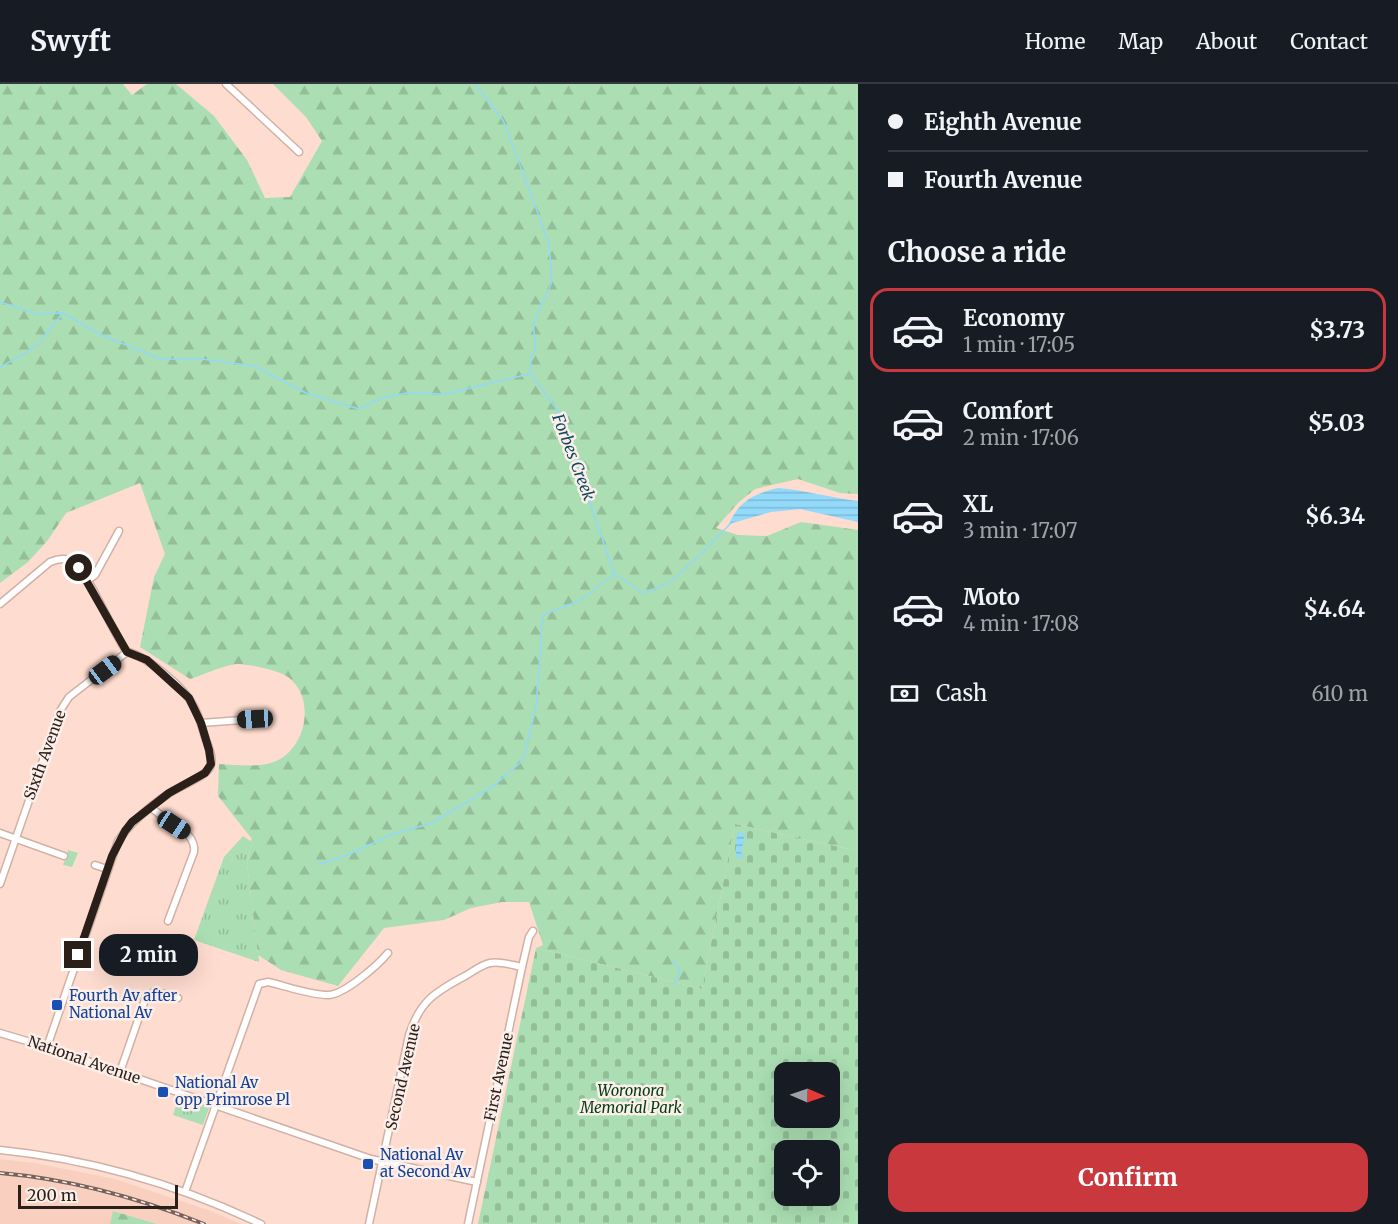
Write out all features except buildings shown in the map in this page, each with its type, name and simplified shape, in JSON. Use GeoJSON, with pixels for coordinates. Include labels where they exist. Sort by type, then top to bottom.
{"type":"FeatureCollection","features":[{"type":"Feature","properties":{"kind":"street"},"geometry":{"type":"LineString","coordinates":[[226,84],[299,152]]}},
{"type":"Feature","properties":{"kind":"street"},"geometry":{"type":"LineString","coordinates":[[88,580],[94,575],[119,531]]}},
{"type":"Feature","properties":{"kind":"street"},"geometry":{"type":"LineString","coordinates":[[0,604],[54,560],[70,560],[88,580],[127,652],[147,660],[192,703],[209,750],[210,767],[205,773],[169,793],[151,807],[125,831],[118,841],[47,1047]]}},
{"type":"Feature","properties":{"kind":"street","name":"Sixth Avenue"},"geometry":{"type":"LineString","coordinates":[[0,884],[64,703],[127,652]]}},
{"type":"Feature","properties":{"kind":"street"},"geometry":{"type":"LineString","coordinates":[[201,723],[255,719]]}},
{"type":"Feature","properties":{"kind":"street"},"geometry":{"type":"LineString","coordinates":[[151,807],[160,816],[189,835],[194,843],[194,852],[168,921]]}},
{"type":"Feature","properties":{"kind":"street"},"geometry":{"type":"LineString","coordinates":[[0,833],[64,856]]}},
{"type":"Feature","properties":{"kind":"street"},"geometry":{"type":"LineString","coordinates":[[96,865],[107,869]]}},
{"type":"Feature","properties":{"kind":"street","name":"First Avenue"},"geometry":{"type":"LineString","coordinates":[[468,1224],[529,934]]}},
{"type":"Feature","properties":{"kind":"street"},"geometry":{"type":"LineString","coordinates":[[185,1191],[259,984],[268,982],[324,995],[337,994],[388,953]]}},
{"type":"Feature","properties":{"kind":"street","name":"Second Avenue"},"geometry":{"type":"LineString","coordinates":[[369,1224],[409,1035],[414,1021],[436,992],[489,963],[522,967]]}},
{"type":"Feature","properties":{"kind":"street"},"geometry":{"type":"LineString","coordinates":[[120,1072],[146,997],[155,991],[178,998]]}},
{"type":"Feature","properties":{"kind":"street","name":"National Avenue"},"geometry":{"type":"LineString","coordinates":[[0,1033],[383,1162],[477,1182]]}},
{"type":"Feature","properties":{"kind":"street"},"geometry":{"type":"LineString","coordinates":[[0,1150],[102,1167],[185,1191],[261,1224]]}},
{"type":"Feature","properties":{"kind":"shaded area"},"geometry":{"type":"Polygon","coordinates":[[[0,1159],[35,1163],[115,1179],[208,1210],[241,1224],[157,1224],[114,1211],[110,1224],[0,1224],[0,1159]]]}},
{"type":"Feature","properties":{"kind":"green space"},"geometry":{"type":"Polygon","coordinates":[[[0,84],[123,84],[132,95],[147,84],[176,84],[214,116],[247,160],[265,198],[290,197],[322,141],[306,117],[273,84],[858,84],[858,494],[840,493],[798,479],[755,489],[738,503],[716,528],[738,535],[767,536],[801,522],[858,530],[858,851],[735,824],[702,989],[536,948],[543,945],[529,902],[502,902],[471,908],[444,920],[384,928],[338,986],[281,970],[258,955],[247,864],[252,839],[218,796],[219,764],[251,766],[267,764],[282,758],[291,750],[298,741],[304,718],[302,695],[296,685],[288,677],[278,672],[239,664],[190,679],[140,647],[154,577],[165,554],[140,483],[66,513],[48,540],[28,562],[0,583],[0,84]]]}},
{"type":"Feature","properties":{"kind":"green space","name":"Woronora Memorial Park"},"geometry":{"type":"Polygon","coordinates":[[[735,824],[858,851],[858,1224],[478,1224],[536,948],[702,989],[735,824]]]}},
{"type":"Feature","properties":{"kind":"green space"},"geometry":{"type":"Polygon","coordinates":[[[243,836],[250,841],[252,839],[247,864],[259,962],[194,940],[224,857],[243,836]]]}},
{"type":"Feature","properties":{"kind":"green space"},"geometry":{"type":"Polygon","coordinates":[[[68,850],[78,853],[72,867],[63,865],[68,850]]]}},
{"type":"Feature","properties":{"kind":"green space"},"geometry":{"type":"Polygon","coordinates":[[[179,1097],[209,1108],[203,1125],[173,1115],[179,1097]]]}},
{"type":"Feature","properties":{"kind":"green space"},"geometry":{"type":"Polygon","coordinates":[[[113,1211],[157,1224],[110,1224],[113,1211]]]}},
{"type":"Feature","properties":{"kind":"water"},"geometry":{"type":"Polygon","coordinates":[[[778,488],[858,501],[858,522],[800,509],[771,512],[729,524],[733,516],[748,500],[778,488]]]}},
{"type":"Feature","properties":{"kind":"water"},"geometry":{"type":"Polygon","coordinates":[[[738,832],[745,834],[741,853],[743,858],[736,857],[738,832]]]}},
{"type":"Feature","properties":{"kind":"waterway","name":"Forbes Creek"},"geometry":{"type":"LineString","coordinates":[[475,84],[503,120],[549,243],[552,282],[533,324],[536,347],[531,358],[530,373],[558,411],[572,443],[614,573],[643,593],[669,583],[731,523]]}},
{"type":"Feature","properties":{"kind":"waterway"},"geometry":{"type":"LineString","coordinates":[[0,302],[38,314],[63,313],[101,335],[161,359],[202,359],[254,366],[306,393],[359,409],[382,398],[407,393],[445,394],[529,374]]}},
{"type":"Feature","properties":{"kind":"waterway"},"geometry":{"type":"LineString","coordinates":[[0,367],[38,344],[62,314]]}},
{"type":"Feature","properties":{"kind":"waterway"},"geometry":{"type":"LineString","coordinates":[[318,864],[343,857],[393,834],[432,823],[495,785],[523,760],[536,707],[543,615],[581,600],[614,574]]}},
{"type":"Feature","properties":{"kind":"waterway"},"geometry":{"type":"LineString","coordinates":[[673,961],[680,971],[674,985]]}},
{"type":"Feature","properties":{"kind":"railway"},"geometry":{"type":"LineString","coordinates":[[0,1173],[52,1180],[104,1191],[204,1224]]}},
{"type":"Feature","properties":{"kind":"place","name":"Fourth Av after National Av"},"geometry":{"type":"Point","coordinates":[57,1005]}},
{"type":"Feature","properties":{"kind":"place","name":"National Av opp Primrose Pl"},"geometry":{"type":"Point","coordinates":[163,1092]}},
{"type":"Feature","properties":{"kind":"place","name":"National Av at Second Av"},"geometry":{"type":"Point","coordinates":[368,1164]}},
{"type":"Feature","properties":{"kind":"route"},"geometry":{"type":"LineString","coordinates":[[78,955],[118,841],[132,822],[169,793],[209,770],[211,760],[201,723],[192,703],[153,665],[142,657],[127,652],[88,580],[79,568]]}}]}
